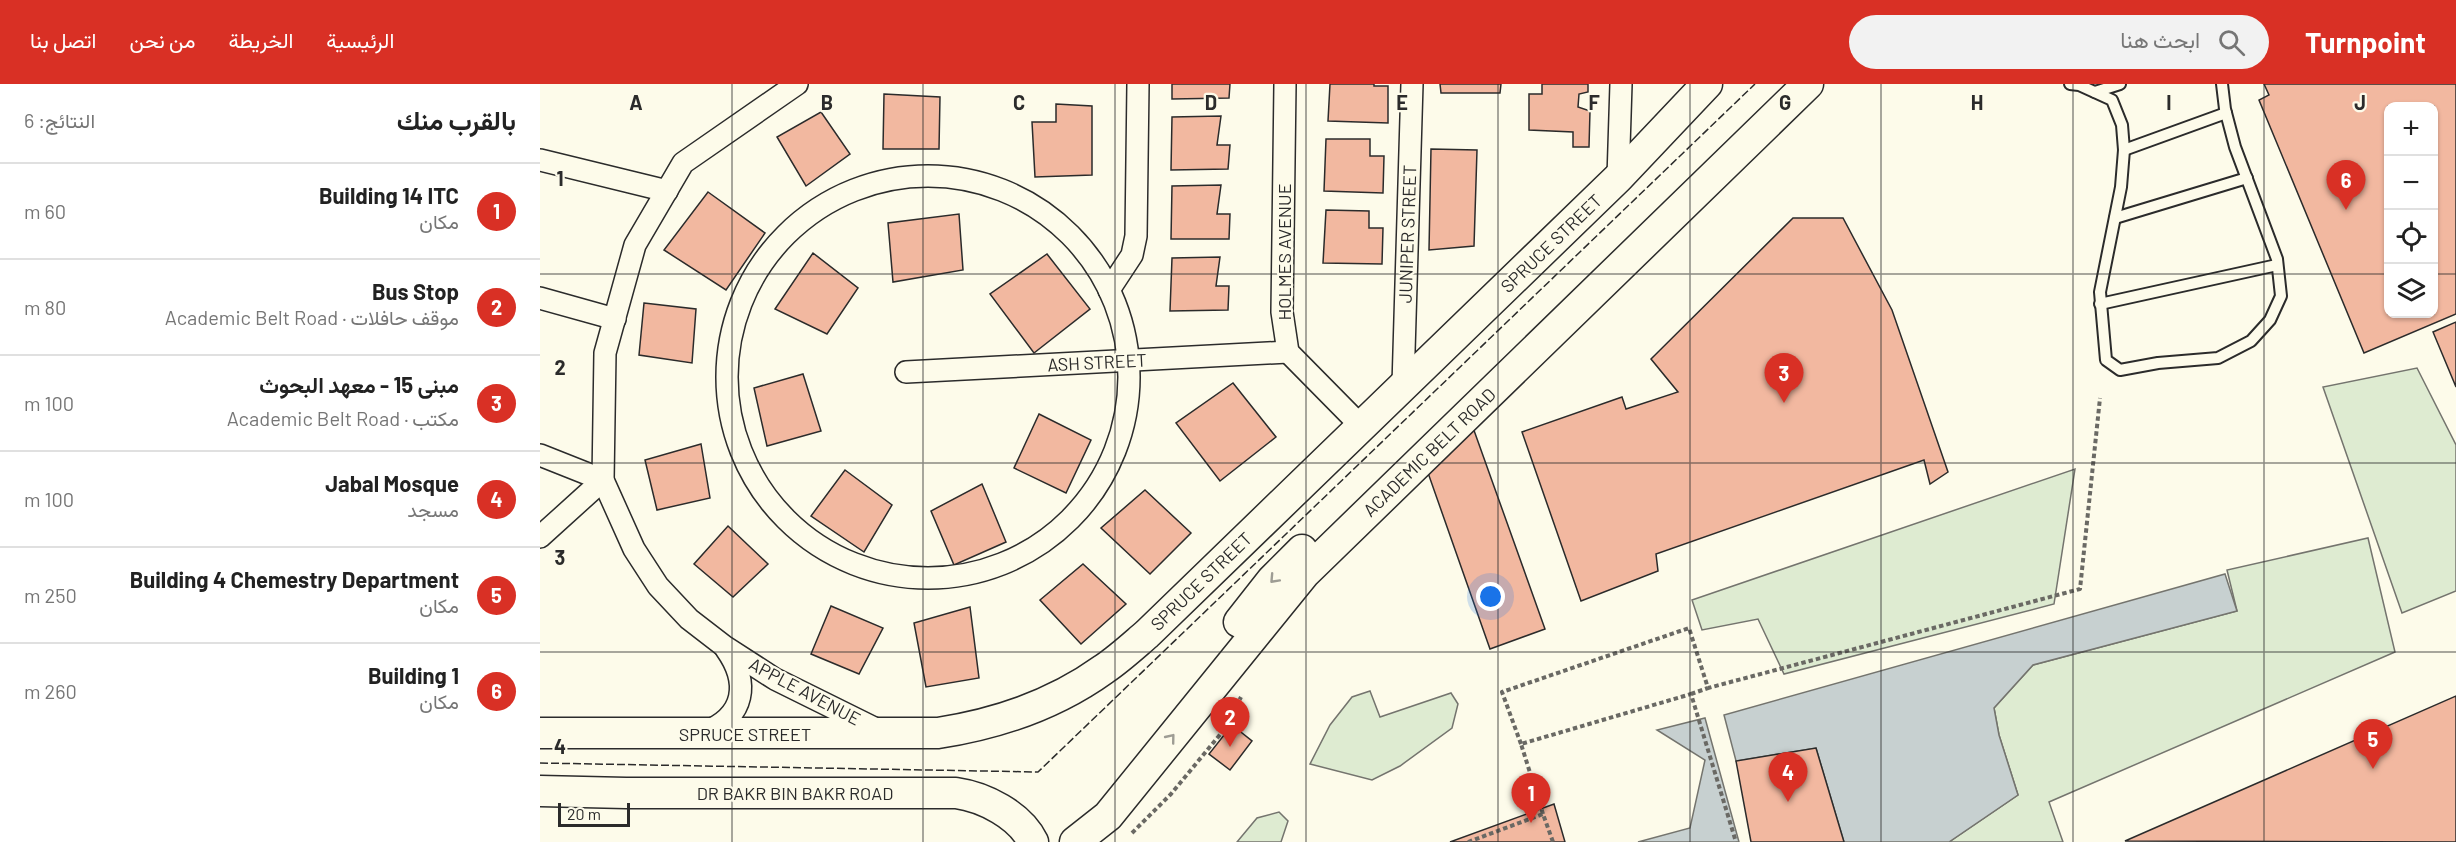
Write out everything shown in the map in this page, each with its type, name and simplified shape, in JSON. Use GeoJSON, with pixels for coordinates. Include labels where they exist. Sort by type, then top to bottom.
{"type":"FeatureCollection","features":[{"type":"Feature","properties":{"kind":"street"},"geometry":{"type":"LineString","coordinates":[[1109,290],[1132,255],[1136,236],[1138,84]]}},
{"type":"Feature","properties":{"kind":"street","name":"HOLMES AVENUE"},"geometry":{"type":"LineString","coordinates":[[1285,84],[1282,312],[1288,352]]}},
{"type":"Feature","properties":{"kind":"street","name":"JUNIPER STREET"},"geometry":{"type":"LineString","coordinates":[[1403,385],[1412,84]]}},
{"type":"Feature","properties":{"kind":"street"},"geometry":{"type":"LineString","coordinates":[[1618,178],[1621,84]]}},
{"type":"Feature","properties":{"kind":"street","name":"SPRUCE STREET"},"geometry":{"type":"LineString","coordinates":[[540,733],[887,735],[947,732],[976,727],[1020,714],[1060,696],[1104,670],[1147,634],[1618,178],[1707,84]]}},
{"type":"Feature","properties":{"kind":"street","name":"ACADEMIC BELT ROAD"},"geometry":{"type":"LineString","coordinates":[[1050,842],[1084,816],[1272,580],[1782,84]]}},
{"type":"Feature","properties":{"kind":"street","name":"ACADEMIC BELT ROAD"},"geometry":{"type":"LineString","coordinates":[[1075,842],[1108,816],[1304,574],[1808,84]]}},
{"type":"Feature","properties":{"kind":"street","name":"APPLE AVENUE"},"geometry":{"type":"LineString","coordinates":[[783,86],[683,163],[635,245],[605,353],[603,480],[634,549],[658,586],[689,619],[724,646],[775,679],[887,735]]}},
{"type":"Feature","properties":{"kind":"street"},"geometry":{"type":"LineString","coordinates":[[540,160],[666,190]]}},
{"type":"Feature","properties":{"kind":"street"},"geometry":{"type":"LineString","coordinates":[[915,175],[974,180],[1008,193],[1030,202],[1076,240],[1109,290],[1122,324],[1129,360],[1125,420],[1104,476],[1068,523],[1019,558],[963,577],[903,579],[846,563],[795,531],[757,485],[733,431],[726,371],[736,313],[763,259],[805,216],[857,187],[915,175]]}},
{"type":"Feature","properties":{"kind":"street"},"geometry":{"type":"LineString","coordinates":[[540,298],[615,319]]}},
{"type":"Feature","properties":{"kind":"street"},"geometry":{"type":"LineString","coordinates":[[1288,352],[1361,426]]}},
{"type":"Feature","properties":{"kind":"street","name":"ASH STREET"},"geometry":{"type":"LineString","coordinates":[[906,372],[1288,352]]}},
{"type":"Feature","properties":{"kind":"street"},"geometry":{"type":"LineString","coordinates":[[540,455],[603,480],[540,537]]}},
{"type":"Feature","properties":{"kind":"street","name":"APPLE AVENUE"},"geometry":{"type":"LineString","coordinates":[[702,734],[722,726],[733,715],[738,701],[741,685],[739,674],[734,660],[724,646]]}},
{"type":"Feature","properties":{"kind":"street","name":"DR BAKR BIN BAKR ROAD"},"geometry":{"type":"LineString","coordinates":[[540,791],[956,793],[972,795],[1003,810],[1029,835],[1033,842]]}},
{"type":"Feature","properties":{"kind":"lane"},"geometry":{"type":"LineString","coordinates":[[2070,84],[2112,100],[2122,125],[2124,150],[2121,187],[2100,292],[2106,360],[2120,370],[2158,363],[2218,358],[2251,341],[2270,320],[2281,296],[2277,265],[2235,147],[2226,113],[2222,84]]}},
{"type":"Feature","properties":{"kind":"lane"},"geometry":{"type":"LineString","coordinates":[[2095,93],[2120,84]]}},
{"type":"Feature","properties":{"kind":"lane"},"geometry":{"type":"LineString","coordinates":[[2124,150],[2226,113]]}},
{"type":"Feature","properties":{"kind":"lane"},"geometry":{"type":"LineString","coordinates":[[2115,218],[2247,178]]}},
{"type":"Feature","properties":{"kind":"lane"},"geometry":{"type":"LineString","coordinates":[[2100,304],[2277,265]]}},
{"type":"Feature","properties":{"kind":"path"},"geometry":{"type":"LineString","coordinates":[[1521,744],[1692,694],[1708,687],[2080,589],[2100,398]]}},
{"type":"Feature","properties":{"kind":"path"},"geometry":{"type":"LineString","coordinates":[[1553,842],[1502,692],[1689,628],[1708,687]]}},
{"type":"Feature","properties":{"kind":"path"},"geometry":{"type":"LineString","coordinates":[[1692,694],[1736,842]]}},
{"type":"Feature","properties":{"kind":"path"},"geometry":{"type":"LineString","coordinates":[[1468,842],[1543,814]]}},
{"type":"Feature","properties":{"kind":"green space"},"geometry":{"type":"Polygon","coordinates":[[[2417,368],[2456,445],[2456,591],[2402,613],[2323,387],[2417,368]]]}},
{"type":"Feature","properties":{"kind":"green space"},"geometry":{"type":"Polygon","coordinates":[[[2075,469],[2054,604],[1784,674],[1758,619],[1702,630],[1692,600],[2075,469]]]}},
{"type":"Feature","properties":{"kind":"green space"},"geometry":{"type":"Polygon","coordinates":[[[2368,538],[2395,652],[2049,802],[2063,842],[1949,842],[2018,795],[1999,735],[1994,708],[2033,665],[2237,611],[2227,570],[2368,538]]]}},
{"type":"Feature","properties":{"kind":"green space"},"geometry":{"type":"Polygon","coordinates":[[[1370,691],[1380,717],[1451,693],[1458,704],[1452,728],[1400,766],[1372,780],[1310,764],[1330,725],[1352,697],[1370,691]]]}},
{"type":"Feature","properties":{"kind":"green space"},"geometry":{"type":"Polygon","coordinates":[[[1279,812],[1288,821],[1281,842],[1237,842],[1257,818],[1279,812]]]}},
{"type":"Feature","properties":{"kind":"shaded area"},"geometry":{"type":"Polygon","coordinates":[[[2225,574],[2237,611],[2033,665],[1994,708],[1999,735],[2018,795],[1949,842],[1844,842],[1816,748],[1736,761],[1724,715],[2225,574]]]}},
{"type":"Feature","properties":{"kind":"shaded area"},"geometry":{"type":"Polygon","coordinates":[[[1705,718],[1739,842],[1638,842],[1690,828],[1705,760],[1657,730],[1705,718]]]}},
{"type":"Feature","properties":{"kind":"building"},"geometry":{"type":"Polygon","coordinates":[[[1172,84],[1230,84],[1229,98],[1172,99],[1172,84]]]}},
{"type":"Feature","properties":{"kind":"building"},"geometry":{"type":"Polygon","coordinates":[[[1330,84],[1388,86],[1388,123],[1328,121],[1330,84]]]}},
{"type":"Feature","properties":{"kind":"building"},"geometry":{"type":"Polygon","coordinates":[[[1440,84],[1501,84],[1500,93],[1441,93],[1440,84]]]}},
{"type":"Feature","properties":{"kind":"building"},"geometry":{"type":"Polygon","coordinates":[[[1542,84],[1588,84],[1588,92],[1579,94],[1578,107],[1590,111],[1589,147],[1573,147],[1573,132],[1529,130],[1529,94],[1542,94],[1542,84]]]}},
{"type":"Feature","properties":{"kind":"building"},"geometry":{"type":"Polygon","coordinates":[[[2264,84],[2456,84],[2456,314],[2364,353],[2259,100],[2269,95],[2264,84]]]}},
{"type":"Feature","properties":{"kind":"building"},"geometry":{"type":"Polygon","coordinates":[[[884,94],[940,97],[939,149],[883,149],[884,94]]]}},
{"type":"Feature","properties":{"kind":"building"},"geometry":{"type":"Polygon","coordinates":[[[1056,104],[1092,106],[1092,175],[1035,177],[1032,122],[1056,122],[1056,104]]]}},
{"type":"Feature","properties":{"kind":"building"},"geometry":{"type":"Polygon","coordinates":[[[821,112],[850,154],[806,186],[777,137],[821,112]]]}},
{"type":"Feature","properties":{"kind":"building"},"geometry":{"type":"Polygon","coordinates":[[[1221,116],[1217,145],[1230,145],[1228,169],[1171,170],[1172,117],[1221,116]]]}},
{"type":"Feature","properties":{"kind":"building"},"geometry":{"type":"Polygon","coordinates":[[[1326,139],[1370,139],[1370,156],[1384,156],[1383,193],[1324,191],[1326,139]]]}},
{"type":"Feature","properties":{"kind":"building"},"geometry":{"type":"Polygon","coordinates":[[[1431,149],[1477,150],[1474,246],[1429,250],[1431,149]]]}},
{"type":"Feature","properties":{"kind":"building"},"geometry":{"type":"Polygon","coordinates":[[[1221,185],[1217,214],[1230,214],[1229,239],[1171,239],[1172,186],[1221,185]]]}},
{"type":"Feature","properties":{"kind":"building"},"geometry":{"type":"Polygon","coordinates":[[[708,192],[765,233],[726,290],[664,250],[708,192]]]}},
{"type":"Feature","properties":{"kind":"building"},"geometry":{"type":"Polygon","coordinates":[[[1326,210],[1369,211],[1369,228],[1383,228],[1382,264],[1323,263],[1326,210]]]}},
{"type":"Feature","properties":{"kind":"building"},"geometry":{"type":"Polygon","coordinates":[[[959,214],[963,270],[893,282],[888,223],[959,214]]]}},
{"type":"Feature","properties":{"kind":"building"},"geometry":{"type":"Polygon","coordinates":[[[1793,218],[1843,218],[1892,310],[1948,472],[1930,484],[1924,460],[1656,554],[1658,571],[1581,601],[1522,432],[1622,397],[1626,409],[1678,392],[1651,359],[1793,218]]]}},
{"type":"Feature","properties":{"kind":"building"},"geometry":{"type":"Polygon","coordinates":[[[813,253],[858,288],[827,334],[775,309],[813,253]]]}},
{"type":"Feature","properties":{"kind":"building"},"geometry":{"type":"Polygon","coordinates":[[[1047,254],[1090,309],[1034,353],[990,294],[1047,254]]]}},
{"type":"Feature","properties":{"kind":"building"},"geometry":{"type":"Polygon","coordinates":[[[1220,257],[1216,286],[1229,286],[1228,310],[1170,311],[1172,258],[1220,257]]]}},
{"type":"Feature","properties":{"kind":"building"},"geometry":{"type":"Polygon","coordinates":[[[644,303],[696,309],[692,363],[639,355],[644,303]]]}},
{"type":"Feature","properties":{"kind":"building"},"geometry":{"type":"Polygon","coordinates":[[[2456,322],[2456,387],[2433,332],[2456,322]]]}},
{"type":"Feature","properties":{"kind":"building"},"geometry":{"type":"Polygon","coordinates":[[[803,374],[821,431],[767,446],[754,388],[803,374]]]}},
{"type":"Feature","properties":{"kind":"building"},"geometry":{"type":"Polygon","coordinates":[[[1233,383],[1276,437],[1220,481],[1176,423],[1233,383]]]}},
{"type":"Feature","properties":{"kind":"building"},"geometry":{"type":"Polygon","coordinates":[[[1039,414],[1091,440],[1066,493],[1014,468],[1039,414]]]}},
{"type":"Feature","properties":{"kind":"building"},"geometry":{"type":"Polygon","coordinates":[[[1471,422],[1545,629],[1490,649],[1427,470],[1471,422]]]}},
{"type":"Feature","properties":{"kind":"building"},"geometry":{"type":"Polygon","coordinates":[[[701,444],[710,498],[657,510],[645,460],[701,444]]]}},
{"type":"Feature","properties":{"kind":"building"},"geometry":{"type":"Polygon","coordinates":[[[845,470],[892,505],[864,552],[811,516],[845,470]]]}},
{"type":"Feature","properties":{"kind":"building"},"geometry":{"type":"Polygon","coordinates":[[[982,484],[1006,542],[954,565],[931,511],[982,484]]]}},
{"type":"Feature","properties":{"kind":"building"},"geometry":{"type":"Polygon","coordinates":[[[1145,490],[1191,533],[1150,574],[1101,528],[1145,490]]]}},
{"type":"Feature","properties":{"kind":"building"},"geometry":{"type":"Polygon","coordinates":[[[728,526],[768,564],[733,597],[694,564],[728,526]]]}},
{"type":"Feature","properties":{"kind":"building"},"geometry":{"type":"Polygon","coordinates":[[[1083,564],[1126,604],[1081,644],[1040,600],[1083,564]]]}},
{"type":"Feature","properties":{"kind":"building"},"geometry":{"type":"Polygon","coordinates":[[[831,606],[883,628],[859,674],[811,654],[831,606]]]}},
{"type":"Feature","properties":{"kind":"building"},"geometry":{"type":"Polygon","coordinates":[[[970,607],[979,678],[926,687],[914,623],[970,607]]]}},
{"type":"Feature","properties":{"kind":"building"},"geometry":{"type":"Polygon","coordinates":[[[2456,696],[2456,842],[2125,841],[2456,696]]]}},
{"type":"Feature","properties":{"kind":"building"},"geometry":{"type":"Polygon","coordinates":[[[1232,725],[1252,741],[1230,770],[1209,754],[1232,725]]]}},
{"type":"Feature","properties":{"kind":"building"},"geometry":{"type":"Polygon","coordinates":[[[1816,748],[1844,842],[1751,842],[1736,761],[1816,748]]]}},
{"type":"Feature","properties":{"kind":"building"},"geometry":{"type":"Polygon","coordinates":[[[1554,804],[1565,842],[1450,842],[1554,804]]]}},
{"type":"Feature","properties":{"kind":"fence"},"geometry":{"type":"LineString","coordinates":[[540,763],[1038,772],[1755,84]]}},
{"type":"Feature","properties":{"kind":"place","name":"Building 1"},"geometry":{"type":"Point","coordinates":[2346,210]}},
{"type":"Feature","properties":{"kind":"place","name":"مبنى 15 - معهد البحوث"},"geometry":{"type":"Point","coordinates":[1784,403]}},
{"type":"Feature","properties":{"kind":"place","name":"Bus Stop"},"geometry":{"type":"Point","coordinates":[1230,747]}},
{"type":"Feature","properties":{"kind":"place","name":"Building 4 Chemestry Department"},"geometry":{"type":"Point","coordinates":[2373,769]}},
{"type":"Feature","properties":{"kind":"place","name":"Jabal Mosque"},"geometry":{"type":"Point","coordinates":[1788,802]}},
{"type":"Feature","properties":{"kind":"place","name":"Building 14 ITC"},"geometry":{"type":"Point","coordinates":[1531,823]}}]}
